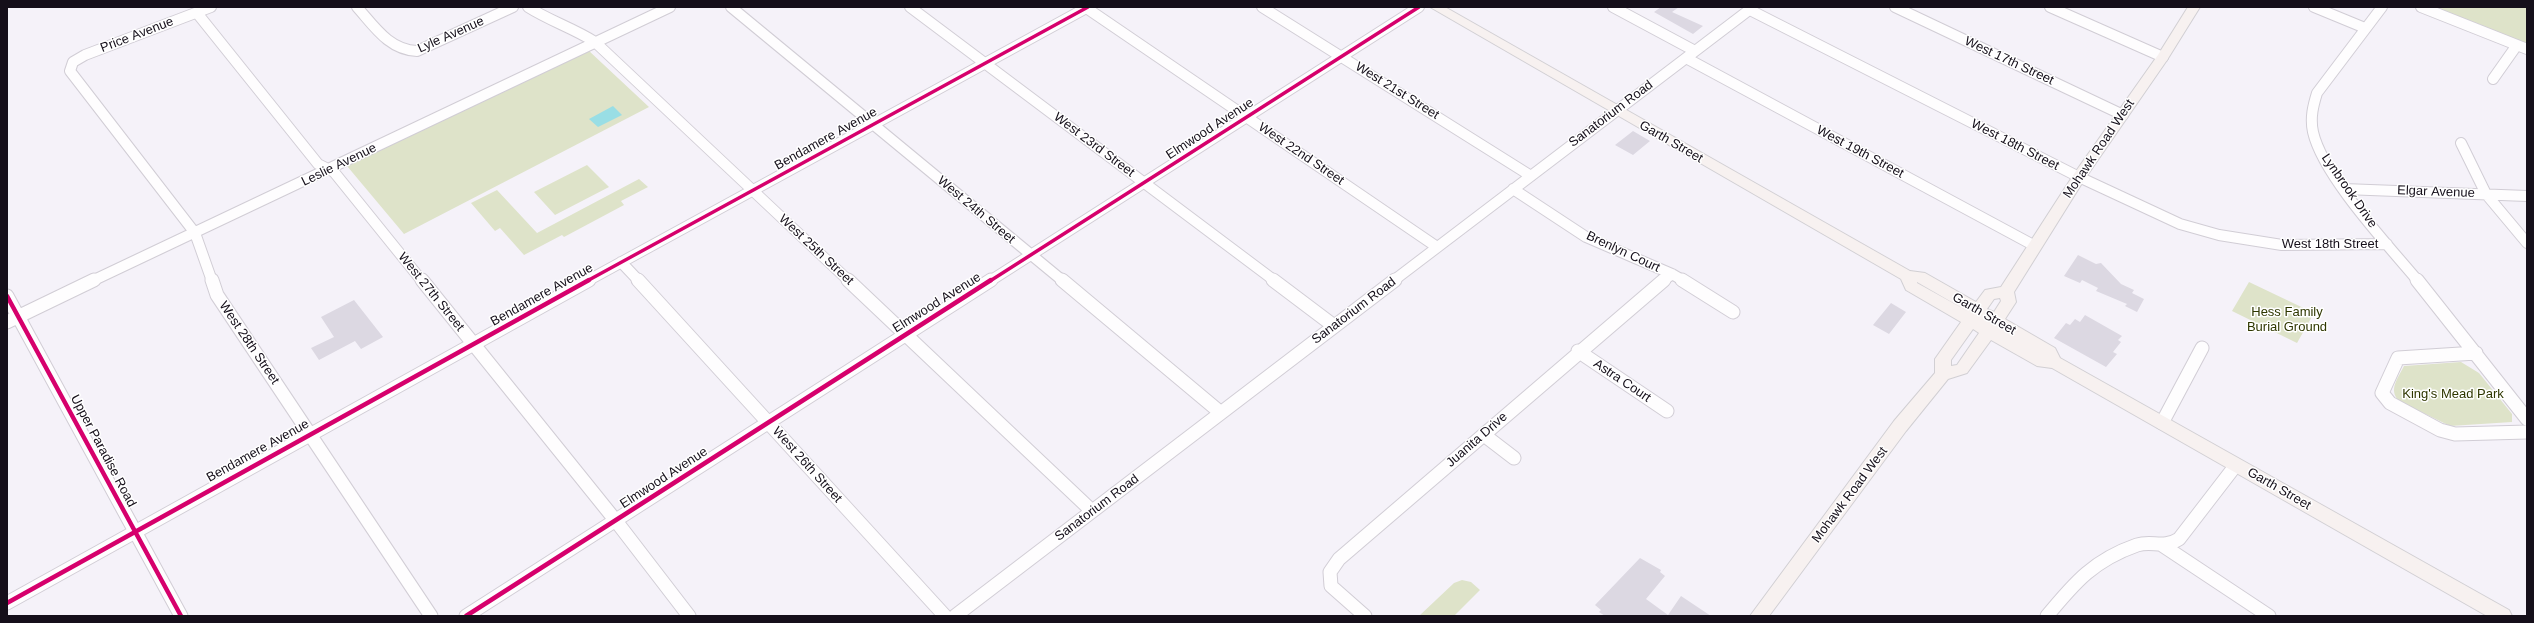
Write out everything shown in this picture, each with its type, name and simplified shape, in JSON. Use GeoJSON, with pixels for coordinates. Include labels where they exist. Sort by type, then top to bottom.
{"type":"FeatureCollection","features":[{"type":"Feature","properties":{"kind":"main road","name":"Garth Street"},"geometry":{"type":"LineString","coordinates":[[1436,7],[1907,276],[1911,286],[1993,326],[2042,362],[2054,362],[2503,616]]}},
{"type":"Feature","properties":{"kind":"main road","name":"Mohawk Road West"},"geometry":{"type":"LineString","coordinates":[[1759,616],[1900,426],[1943,375],[1962,369],[1993,326],[2009,302],[2006,292],[2079,177],[2163,58],[2194,7]]}},
{"type":"Feature","properties":{"kind":"main road"},"geometry":{"type":"LineString","coordinates":[[1943,375],[1943,359],[1990,294],[2006,292]]}},
{"type":"Feature","properties":{"kind":"street","name":"Price Avenue"},"geometry":{"type":"LineString","coordinates":[[70,71],[73,62],[85,54],[211,7]]}},
{"type":"Feature","properties":{"kind":"street","name":"Lyle Avenue"},"geometry":{"type":"LineString","coordinates":[[357,7],[395,48],[406,52],[417,51],[513,7]]}},
{"type":"Feature","properties":{"kind":"street","name":"West 25th Street"},"geometry":{"type":"LineString","coordinates":[[528,7],[549,20],[572,27],[596,42],[1092,511]]}},
{"type":"Feature","properties":{"kind":"street","name":"Leslie Avenue"},"geometry":{"type":"LineString","coordinates":[[13,320],[670,7]]}},
{"type":"Feature","properties":{"kind":"street","name":"West 24th Street"},"geometry":{"type":"LineString","coordinates":[[731,7],[875,124],[1031,256],[1221,413]]}},
{"type":"Feature","properties":{"kind":"street","name":"West 23rd Street"},"geometry":{"type":"LineString","coordinates":[[910,7],[1334,326]]}},
{"type":"Feature","properties":{"kind":"street","name":"Bendamere Avenue"},"geometry":{"type":"LineString","coordinates":[[7,603],[134,531],[1086,7]]}},
{"type":"Feature","properties":{"kind":"street","name":"West 22nd Street"},"geometry":{"type":"LineString","coordinates":[[1086,7],[1437,248]]}},
{"type":"Feature","properties":{"kind":"street","name":"West 21st Street"},"geometry":{"type":"LineString","coordinates":[[1262,7],[1531,176]]}},
{"type":"Feature","properties":{"kind":"street","name":"Elmwood Avenue"},"geometry":{"type":"LineString","coordinates":[[466,616],[769,423],[905,334],[1031,256],[1418,7]]}},
{"type":"Feature","properties":{"kind":"street"},"geometry":{"type":"LineString","coordinates":[[1613,7],[1695,51]]}},
{"type":"Feature","properties":{"kind":"street","name":"West 17th Street"},"geometry":{"type":"LineString","coordinates":[[1895,7],[2123,114]]}},
{"type":"Feature","properties":{"kind":"street"},"geometry":{"type":"LineString","coordinates":[[2050,7],[2163,58]]}},
{"type":"Feature","properties":{"kind":"street"},"geometry":{"type":"LineString","coordinates":[[2314,7],[2365,28]]}},
{"type":"Feature","properties":{"kind":"street","name":"Lynbrook Drive"},"geometry":{"type":"LineString","coordinates":[[2382,7],[2321,86],[2311,105],[2310,118],[2312,132],[2327,165],[2344,189],[2527,419]]}},
{"type":"Feature","properties":{"kind":"street"},"geometry":{"type":"LineString","coordinates":[[2421,7],[2527,49]]}},
{"type":"Feature","properties":{"kind":"street","name":"Sanatorium Road"},"geometry":{"type":"LineString","coordinates":[[955,616],[1752,8]]}},
{"type":"Feature","properties":{"kind":"street","name":"West 18th Street"},"geometry":{"type":"LineString","coordinates":[[1752,8],[2079,177],[2152,213],[2180,224],[2219,235],[2282,245],[2387,244]]}},
{"type":"Feature","properties":{"kind":"street","name":"West 27th Street"},"geometry":{"type":"LineString","coordinates":[[196,13],[318,164],[334,172],[616,521],[689,616]]}},
{"type":"Feature","properties":{"kind":"street"},"geometry":{"type":"LineString","coordinates":[[2493,79],[2517,45]]}},
{"type":"Feature","properties":{"kind":"street","name":"West 19th Street"},"geometry":{"type":"LineString","coordinates":[[1686,58],[2035,246]]}},
{"type":"Feature","properties":{"kind":"street","name":"West 28th Street"},"geometry":{"type":"LineString","coordinates":[[70,71],[195,233],[217,295],[431,616]]}},
{"type":"Feature","properties":{"kind":"street"},"geometry":{"type":"LineString","coordinates":[[2461,143],[2486,194],[2527,242]]}},
{"type":"Feature","properties":{"kind":"street","name":"Brenlyn Court"},"geometry":{"type":"LineString","coordinates":[[1513,189],[1592,240],[1672,274],[1733,312]]}},
{"type":"Feature","properties":{"kind":"street","name":"Elgar Avenue"},"geometry":{"type":"LineString","coordinates":[[2344,189],[2527,196]]}},
{"type":"Feature","properties":{"kind":"street","name":"West 26th Street"},"geometry":{"type":"LineString","coordinates":[[621,262],[945,616]]}},
{"type":"Feature","properties":{"kind":"street","name":"Juanita Drive"},"geometry":{"type":"LineString","coordinates":[[1364,616],[1331,586],[1330,572],[1339,559],[1484,435],[1578,351],[1672,274]]}},
{"type":"Feature","properties":{"kind":"street","name":"Upper Paradise Road"},"geometry":{"type":"LineString","coordinates":[[7,296],[13,320],[181,616]]}},
{"type":"Feature","properties":{"kind":"street"},"geometry":{"type":"LineString","coordinates":[[2162,423],[2202,348]]}},
{"type":"Feature","properties":{"kind":"street","name":"Astra Court"},"geometry":{"type":"LineString","coordinates":[[1578,351],[1667,411]]}},
{"type":"Feature","properties":{"kind":"street"},"geometry":{"type":"LineString","coordinates":[[2476,353],[2398,358],[2382,393],[2390,403],[2440,430],[2455,434],[2527,432]]}},
{"type":"Feature","properties":{"kind":"street"},"geometry":{"type":"LineString","coordinates":[[1484,435],[1514,458]]}},
{"type":"Feature","properties":{"kind":"street"},"geometry":{"type":"LineString","coordinates":[[2047,616],[2079,578],[2095,565],[2139,544],[2171,544],[2185,533],[2236,465]]}},
{"type":"Feature","properties":{"kind":"street"},"geometry":{"type":"LineString","coordinates":[[2162,545],[2269,616]]}},
{"type":"Feature","properties":{"kind":"green space"},"geometry":{"type":"Polygon","coordinates":[[[2433,7],[2527,7],[2527,44],[2433,7]]]}},
{"type":"Feature","properties":{"kind":"green space"},"geometry":{"type":"Polygon","coordinates":[[[588,50],[649,107],[404,234],[347,166],[588,50]]]}},
{"type":"Feature","properties":{"kind":"green space"},"geometry":{"type":"Polygon","coordinates":[[[587,165],[609,187],[555,215],[534,192],[587,165]]]}},
{"type":"Feature","properties":{"kind":"green space"},"geometry":{"type":"Polygon","coordinates":[[[639,179],[648,187],[621,201],[624,205],[564,237],[562,235],[524,255],[500,228],[495,231],[471,203],[497,190],[537,233],[639,179]]]}},
{"type":"Feature","properties":{"kind":"green space","name":"Hess Family Burial Ground"},"geometry":{"type":"Polygon","coordinates":[[[2249,282],[2314,313],[2297,343],[2232,311],[2249,282]]]}},
{"type":"Feature","properties":{"kind":"green space","name":"King's Mead Park"},"geometry":{"type":"Polygon","coordinates":[[[2461,362],[2479,373],[2512,414],[2512,422],[2450,426],[2399,401],[2394,393],[2395,384],[2404,366],[2461,362]]]}},
{"type":"Feature","properties":{"kind":"green space"},"geometry":{"type":"Polygon","coordinates":[[[1462,580],[1471,582],[1480,590],[1454,616],[1419,616],[1454,583],[1462,580]]]}},
{"type":"Feature","properties":{"kind":"water"},"geometry":{"type":"Polygon","coordinates":[[[613,106],[622,115],[598,127],[589,119],[613,106]]]}},
{"type":"Feature","properties":{"kind":"building"},"geometry":{"type":"Polygon","coordinates":[[[1661,7],[1679,7],[1672,12],[1703,26],[1693,34],[1654,12],[1661,7]]]}},
{"type":"Feature","properties":{"kind":"building"},"geometry":{"type":"Polygon","coordinates":[[[1633,131],[1650,141],[1633,155],[1615,145],[1633,131]]]}},
{"type":"Feature","properties":{"kind":"building"},"geometry":{"type":"Polygon","coordinates":[[[2078,255],[2096,264],[2101,263],[2121,284],[2134,290],[2132,293],[2144,299],[2137,312],[2125,306],[2127,304],[2096,291],[2098,288],[2082,280],[2080,283],[2064,276],[2078,255]]]}},
{"type":"Feature","properties":{"kind":"building"},"geometry":{"type":"Polygon","coordinates":[[[354,300],[383,337],[361,349],[355,341],[319,360],[311,348],[334,337],[321,317],[354,300]]]}},
{"type":"Feature","properties":{"kind":"building"},"geometry":{"type":"Polygon","coordinates":[[[1891,303],[1906,312],[1889,334],[1873,325],[1891,303]]]}},
{"type":"Feature","properties":{"kind":"building"},"geometry":{"type":"Polygon","coordinates":[[[2085,315],[2122,336],[2118,340],[2121,342],[2113,352],[2117,354],[2106,367],[2054,338],[2066,323],[2070,325],[2075,319],[2080,322],[2085,315]]]}},
{"type":"Feature","properties":{"kind":"building"},"geometry":{"type":"Polygon","coordinates":[[[1640,558],[1661,570],[1660,572],[1665,576],[1646,599],[1668,615],[1681,596],[1711,616],[1605,616],[1599,612],[1601,610],[1595,605],[1640,558]]]}},
{"type":"Feature","properties":{"kind":"cycle path"},"geometry":{"type":"LineString","coordinates":[[7,603],[712,212],[1088,7]]}},
{"type":"Feature","properties":{"kind":"cycle path"},"geometry":{"type":"LineString","coordinates":[[466,616],[1419,7]]}},
{"type":"Feature","properties":{"kind":"cycle path"},"geometry":{"type":"LineString","coordinates":[[7,296],[181,616]]}}]}
